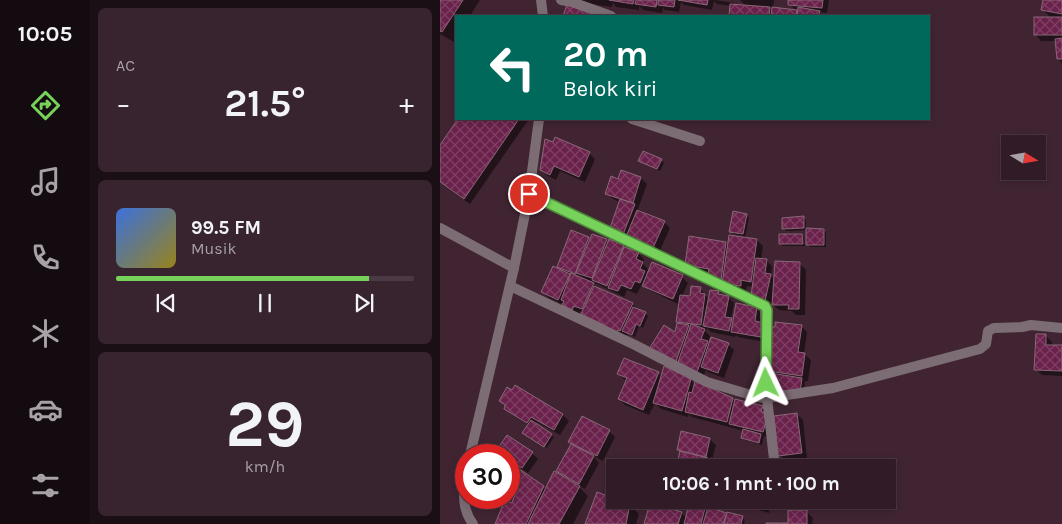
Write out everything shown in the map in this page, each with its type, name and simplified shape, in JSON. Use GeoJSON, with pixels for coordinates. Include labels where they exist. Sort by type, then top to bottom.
{"type":"FeatureCollection","features":[{"type":"Feature","properties":{"kind":"street"},"geometry":{"type":"LineString","coordinates":[[541,0],[543,15]]}},
{"type":"Feature","properties":{"kind":"street"},"geometry":{"type":"LineString","coordinates":[[560,0],[572,2],[609,15]]}},
{"type":"Feature","properties":{"kind":"street"},"geometry":{"type":"LineString","coordinates":[[473,444],[514,268],[529,194],[539,120]]}},
{"type":"Feature","properties":{"kind":"street"},"geometry":{"type":"LineString","coordinates":[[635,120],[700,141]]}},
{"type":"Feature","properties":{"kind":"street"},"geometry":{"type":"LineString","coordinates":[[529,194],[765,306],[767,310],[765,352],[767,398],[774,459]]}},
{"type":"Feature","properties":{"kind":"street"},"geometry":{"type":"LineString","coordinates":[[440,228],[514,268]]}},
{"type":"Feature","properties":{"kind":"street"},"geometry":{"type":"LineString","coordinates":[[510,286],[635,345],[707,382],[767,398],[833,388],[980,349],[986,344],[988,331],[991,329],[1026,326],[1062,328]]}},
{"type":"Feature","properties":{"kind":"street"},"geometry":{"type":"LineString","coordinates":[[466,509],[473,524]]}},
{"type":"Feature","properties":{"kind":"building"},"geometry":{"type":"Polygon","coordinates":[[[440,0],[463,0],[442,32],[440,31],[440,0]]]}},
{"type":"Feature","properties":{"kind":"building"},"geometry":{"type":"Polygon","coordinates":[[[609,0],[634,0],[633,4],[609,0]]]}},
{"type":"Feature","properties":{"kind":"building"},"geometry":{"type":"Polygon","coordinates":[[[636,0],[657,0],[656,7],[635,4],[636,0]]]}},
{"type":"Feature","properties":{"kind":"building"},"geometry":{"type":"Polygon","coordinates":[[[658,0],[675,0],[674,7],[658,5],[658,0]]]}},
{"type":"Feature","properties":{"kind":"building"},"geometry":{"type":"Polygon","coordinates":[[[678,0],[708,0],[707,5],[678,0]]]}},
{"type":"Feature","properties":{"kind":"building"},"geometry":{"type":"Polygon","coordinates":[[[788,0],[823,0],[822,8],[788,5],[788,0]]]}},
{"type":"Feature","properties":{"kind":"building"},"geometry":{"type":"Polygon","coordinates":[[[1043,0],[1062,0],[1062,14],[1041,10],[1043,0]]]}},
{"type":"Feature","properties":{"kind":"building"},"geometry":{"type":"Polygon","coordinates":[[[568,2],[592,11],[590,15],[563,15],[568,2]]]}},
{"type":"Feature","properties":{"kind":"building"},"geometry":{"type":"Polygon","coordinates":[[[730,4],[770,7],[769,15],[729,15],[730,4]]]}},
{"type":"Feature","properties":{"kind":"building"},"geometry":{"type":"Polygon","coordinates":[[[772,7],[797,10],[796,15],[771,15],[772,7]]]}},
{"type":"Feature","properties":{"kind":"building"},"geometry":{"type":"Polygon","coordinates":[[[798,7],[820,11],[819,15],[797,15],[798,7]]]}},
{"type":"Feature","properties":{"kind":"building"},"geometry":{"type":"Polygon","coordinates":[[[1034,17],[1062,17],[1062,35],[1034,35],[1034,17]]]}},
{"type":"Feature","properties":{"kind":"building"},"geometry":{"type":"Polygon","coordinates":[[[1062,38],[1062,59],[1057,59],[1055,39],[1062,38]]]}},
{"type":"Feature","properties":{"kind":"building"},"geometry":{"type":"Polygon","coordinates":[[[457,120],[518,120],[464,199],[440,182],[440,145],[457,120]]]}},
{"type":"Feature","properties":{"kind":"building"},"geometry":{"type":"Polygon","coordinates":[[[555,137],[590,152],[579,177],[554,166],[550,175],[540,170],[545,139],[553,142],[555,137]]]}},
{"type":"Feature","properties":{"kind":"building"},"geometry":{"type":"Polygon","coordinates":[[[643,151],[662,159],[657,169],[638,161],[643,151]]]}},
{"type":"Feature","properties":{"kind":"building"},"geometry":{"type":"Polygon","coordinates":[[[621,170],[641,177],[633,203],[605,194],[611,176],[618,179],[621,170]]]}},
{"type":"Feature","properties":{"kind":"building"},"geometry":{"type":"Polygon","coordinates":[[[620,199],[635,204],[622,237],[609,231],[620,199]]]}},
{"type":"Feature","properties":{"kind":"building"},"geometry":{"type":"Polygon","coordinates":[[[637,210],[665,221],[653,248],[626,237],[637,210]]]}},
{"type":"Feature","properties":{"kind":"building"},"geometry":{"type":"Polygon","coordinates":[[[733,211],[747,214],[743,234],[729,232],[733,211]]]}},
{"type":"Feature","properties":{"kind":"building"},"geometry":{"type":"Polygon","coordinates":[[[804,216],[804,228],[782,229],[782,218],[804,216]]]}},
{"type":"Feature","properties":{"kind":"building"},"geometry":{"type":"Polygon","coordinates":[[[806,228],[824,229],[824,245],[806,245],[806,228]]]}},
{"type":"Feature","properties":{"kind":"building"},"geometry":{"type":"Polygon","coordinates":[[[571,230],[589,237],[575,274],[557,267],[571,230]]]}},
{"type":"Feature","properties":{"kind":"building"},"geometry":{"type":"Polygon","coordinates":[[[592,234],[607,239],[592,278],[576,273],[592,234]]]}},
{"type":"Feature","properties":{"kind":"building"},"geometry":{"type":"Polygon","coordinates":[[[779,234],[802,234],[803,244],[779,244],[779,234]]]}},
{"type":"Feature","properties":{"kind":"building"},"geometry":{"type":"Polygon","coordinates":[[[729,235],[757,239],[751,282],[741,280],[741,286],[722,284],[729,235]]]}},
{"type":"Feature","properties":{"kind":"building"},"geometry":{"type":"Polygon","coordinates":[[[689,236],[726,242],[721,280],[707,278],[709,269],[685,265],[689,236]]]}},
{"type":"Feature","properties":{"kind":"building"},"geometry":{"type":"Polygon","coordinates":[[[609,239],[624,245],[607,286],[592,280],[609,239]]]}},
{"type":"Feature","properties":{"kind":"building"},"geometry":{"type":"Polygon","coordinates":[[[624,247],[639,252],[636,259],[643,262],[640,269],[645,271],[640,283],[635,281],[631,289],[621,285],[618,291],[608,288],[624,247]]]}},
{"type":"Feature","properties":{"kind":"building"},"geometry":{"type":"Polygon","coordinates":[[[756,258],[767,259],[765,273],[771,274],[765,301],[751,296],[756,258]]]}},
{"type":"Feature","properties":{"kind":"building"},"geometry":{"type":"Polygon","coordinates":[[[775,261],[800,262],[799,309],[788,309],[789,305],[772,305],[775,261]]]}},
{"type":"Feature","properties":{"kind":"building"},"geometry":{"type":"Polygon","coordinates":[[[652,262],[683,275],[673,299],[642,286],[652,262]]]}},
{"type":"Feature","properties":{"kind":"building"},"geometry":{"type":"Polygon","coordinates":[[[553,266],[570,274],[558,300],[541,292],[553,266]]]}},
{"type":"Feature","properties":{"kind":"building"},"geometry":{"type":"Polygon","coordinates":[[[571,273],[594,283],[582,309],[574,306],[572,310],[562,305],[564,301],[561,300],[571,273]]]}},
{"type":"Feature","properties":{"kind":"building"},"geometry":{"type":"Polygon","coordinates":[[[594,286],[633,303],[620,331],[618,330],[616,333],[581,314],[594,286]]]}},
{"type":"Feature","properties":{"kind":"building"},"geometry":{"type":"Polygon","coordinates":[[[691,286],[701,287],[700,293],[705,294],[701,325],[676,322],[680,295],[690,296],[691,286]]]}},
{"type":"Feature","properties":{"kind":"building"},"geometry":{"type":"Polygon","coordinates":[[[710,290],[719,291],[718,294],[729,296],[725,317],[732,318],[729,331],[703,326],[710,290]]]}},
{"type":"Feature","properties":{"kind":"building"},"geometry":{"type":"Polygon","coordinates":[[[736,303],[757,307],[755,321],[764,323],[761,337],[731,332],[736,303]]]}},
{"type":"Feature","properties":{"kind":"building"},"geometry":{"type":"Polygon","coordinates":[[[633,307],[646,312],[640,326],[636,324],[632,335],[622,331],[633,307]]]}},
{"type":"Feature","properties":{"kind":"building"},"geometry":{"type":"Polygon","coordinates":[[[775,322],[802,325],[798,352],[805,353],[802,376],[768,371],[770,327],[775,327],[775,322]]]}},
{"type":"Feature","properties":{"kind":"building"},"geometry":{"type":"Polygon","coordinates":[[[677,323],[689,325],[675,364],[649,349],[664,325],[675,332],[677,323]]]}},
{"type":"Feature","properties":{"kind":"building"},"geometry":{"type":"Polygon","coordinates":[[[691,324],[705,329],[701,339],[708,341],[697,372],[677,365],[691,324]]]}},
{"type":"Feature","properties":{"kind":"building"},"geometry":{"type":"Polygon","coordinates":[[[1036,334],[1046,334],[1046,345],[1062,345],[1062,371],[1034,370],[1036,334]]]}},
{"type":"Feature","properties":{"kind":"building"},"geometry":{"type":"Polygon","coordinates":[[[711,337],[729,343],[718,373],[701,367],[711,337]]]}},
{"type":"Feature","properties":{"kind":"building"},"geometry":{"type":"Polygon","coordinates":[[[624,358],[659,372],[643,410],[618,399],[627,378],[617,374],[624,358]]]}},
{"type":"Feature","properties":{"kind":"building"},"geometry":{"type":"Polygon","coordinates":[[[664,366],[691,379],[682,411],[653,403],[664,366]]]}},
{"type":"Feature","properties":{"kind":"building"},"geometry":{"type":"Polygon","coordinates":[[[770,373],[802,378],[800,393],[768,388],[770,373]]]}},
{"type":"Feature","properties":{"kind":"building"},"geometry":{"type":"Polygon","coordinates":[[[695,381],[733,398],[727,422],[685,412],[689,392],[692,393],[695,381]]]}},
{"type":"Feature","properties":{"kind":"building"},"geometry":{"type":"Polygon","coordinates":[[[515,385],[563,414],[554,430],[531,417],[527,423],[504,409],[505,405],[499,401],[507,387],[512,390],[515,385]]]}},
{"type":"Feature","properties":{"kind":"building"},"geometry":{"type":"Polygon","coordinates":[[[735,399],[763,406],[761,412],[764,412],[766,422],[763,432],[729,424],[735,399]]]}},
{"type":"Feature","properties":{"kind":"building"},"geometry":{"type":"Polygon","coordinates":[[[797,413],[802,453],[778,456],[774,416],[797,413]]]}},
{"type":"Feature","properties":{"kind":"building"},"geometry":{"type":"Polygon","coordinates":[[[582,416],[610,430],[597,456],[568,442],[582,416]]]}},
{"type":"Feature","properties":{"kind":"building"},"geometry":{"type":"Polygon","coordinates":[[[531,420],[552,434],[544,447],[522,433],[531,420]]]}},
{"type":"Feature","properties":{"kind":"building"},"geometry":{"type":"Polygon","coordinates":[[[743,429],[761,434],[759,443],[741,438],[743,429]]]}},
{"type":"Feature","properties":{"kind":"building"},"geometry":{"type":"Polygon","coordinates":[[[681,431],[710,438],[706,457],[677,450],[681,431]]]}},
{"type":"Feature","properties":{"kind":"building"},"geometry":{"type":"Polygon","coordinates":[[[507,435],[533,452],[522,468],[520,467],[520,444],[501,444],[507,435]]]}},
{"type":"Feature","properties":{"kind":"building"},"geometry":{"type":"Polygon","coordinates":[[[571,444],[594,456],[579,484],[556,471],[571,444]]]}},
{"type":"Feature","properties":{"kind":"building"},"geometry":{"type":"Polygon","coordinates":[[[680,451],[708,458],[708,459],[678,459],[680,451]]]}},
{"type":"Feature","properties":{"kind":"building"},"geometry":{"type":"Polygon","coordinates":[[[520,470],[544,486],[526,524],[495,524],[501,509],[520,509],[520,470]]]}},
{"type":"Feature","properties":{"kind":"building"},"geometry":{"type":"Polygon","coordinates":[[[554,471],[580,486],[559,524],[528,524],[554,471]]]}},
{"type":"Feature","properties":{"kind":"building"},"geometry":{"type":"Polygon","coordinates":[[[597,492],[606,496],[606,509],[629,509],[626,524],[585,524],[597,492]]]}},
{"type":"Feature","properties":{"kind":"building"},"geometry":{"type":"Polygon","coordinates":[[[648,509],[671,509],[682,512],[678,524],[644,524],[648,509]]]}},
{"type":"Feature","properties":{"kind":"building"},"geometry":{"type":"Polygon","coordinates":[[[688,509],[705,509],[701,524],[684,524],[688,509]]]}},
{"type":"Feature","properties":{"kind":"building"},"geometry":{"type":"Polygon","coordinates":[[[707,509],[727,513],[723,524],[703,524],[707,509]]]}},
{"type":"Feature","properties":{"kind":"building"},"geometry":{"type":"Polygon","coordinates":[[[788,510],[807,510],[807,524],[766,524],[788,523],[788,510]]]}},
{"type":"Feature","properties":{"kind":"building"},"geometry":{"type":"Polygon","coordinates":[[[727,512],[743,516],[741,524],[724,524],[727,512]]]}},
{"type":"Feature","properties":{"kind":"route"},"geometry":{"type":"LineString","coordinates":[[529,194],[765,306],[767,310],[766,383]]}}]}
